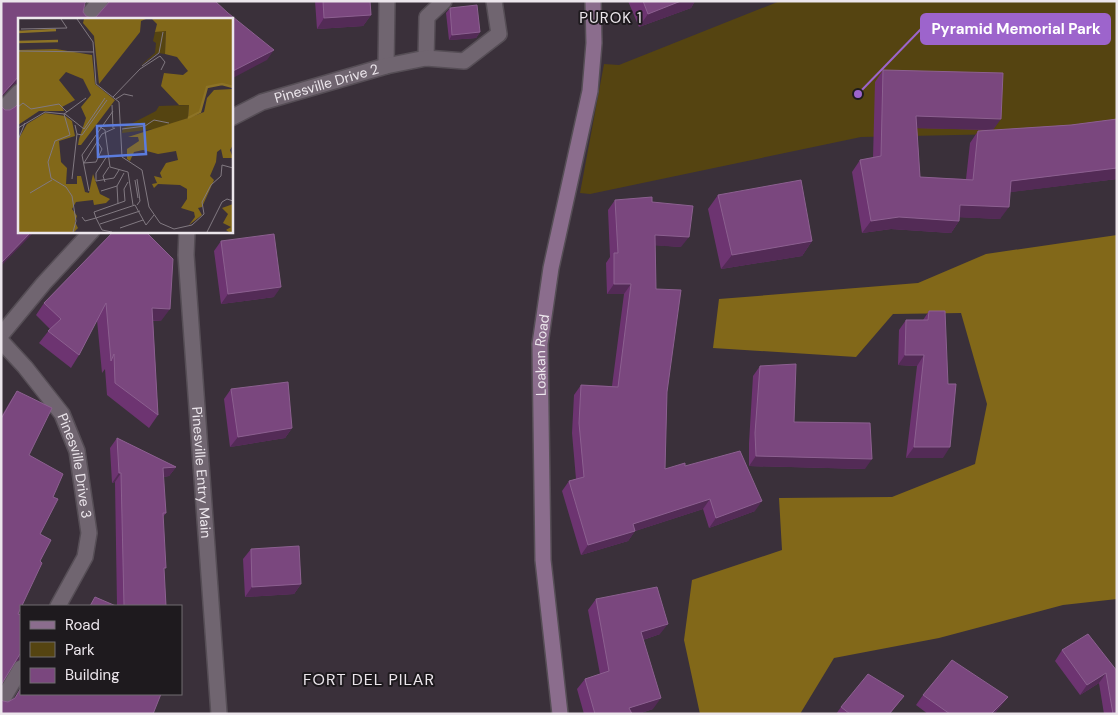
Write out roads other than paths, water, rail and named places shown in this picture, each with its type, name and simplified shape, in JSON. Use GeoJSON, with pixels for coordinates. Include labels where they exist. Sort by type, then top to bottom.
{"type":"FeatureCollection","features":[{"type":"Feature","properties":{"kind":"main road","name":"Loakan Road"},"geometry":{"type":"LineString","coordinates":[[560,714],[543,560],[540,344],[551,268],[590,91],[594,43],[593,1]]}},
{"type":"Feature","properties":{"kind":"street"},"geometry":{"type":"LineString","coordinates":[[89,18],[100,1]]}},
{"type":"Feature","properties":{"kind":"street"},"geometry":{"type":"LineString","coordinates":[[386,66],[387,1]]}},
{"type":"Feature","properties":{"kind":"street"},"geometry":{"type":"LineString","coordinates":[[444,1],[427,17],[426,58],[464,61],[499,34],[494,1]]}},
{"type":"Feature","properties":{"kind":"street","name":"Pinesville Drive 2"},"geometry":{"type":"LineString","coordinates":[[232,117],[262,102],[386,66],[426,58]]}},
{"type":"Feature","properties":{"kind":"street"},"geometry":{"type":"LineString","coordinates":[[1,111],[18,93]]}},
{"type":"Feature","properties":{"kind":"street"},"geometry":{"type":"LineString","coordinates":[[1,335],[44,283],[91,232]]}},
{"type":"Feature","properties":{"kind":"street","name":"Pinesville Entry Main"},"geometry":{"type":"LineString","coordinates":[[187,232],[186,265],[218,713]]}},
{"type":"Feature","properties":{"kind":"street","name":"Pinesville Drive 3"},"geometry":{"type":"LineString","coordinates":[[1,341],[25,367],[62,414],[77,451],[88,533],[84,557],[59,605]]}},
{"type":"Feature","properties":{"kind":"street"},"geometry":{"type":"LineString","coordinates":[[1,702],[20,670]]}},
{"type":"Feature","properties":{"kind":"place","name":"Pyramid Memorial Park"},"geometry":{"type":"Point","coordinates":[858,94]}},
{"type":"Feature","properties":{"kind":"district","name":"PUROK 1"},"geometry":{"type":"Point","coordinates":[611,18]}},
{"type":"Feature","properties":{"kind":"district","name":"FORT DEL PILAR"},"geometry":{"type":"Point","coordinates":[369,679]}}]}
